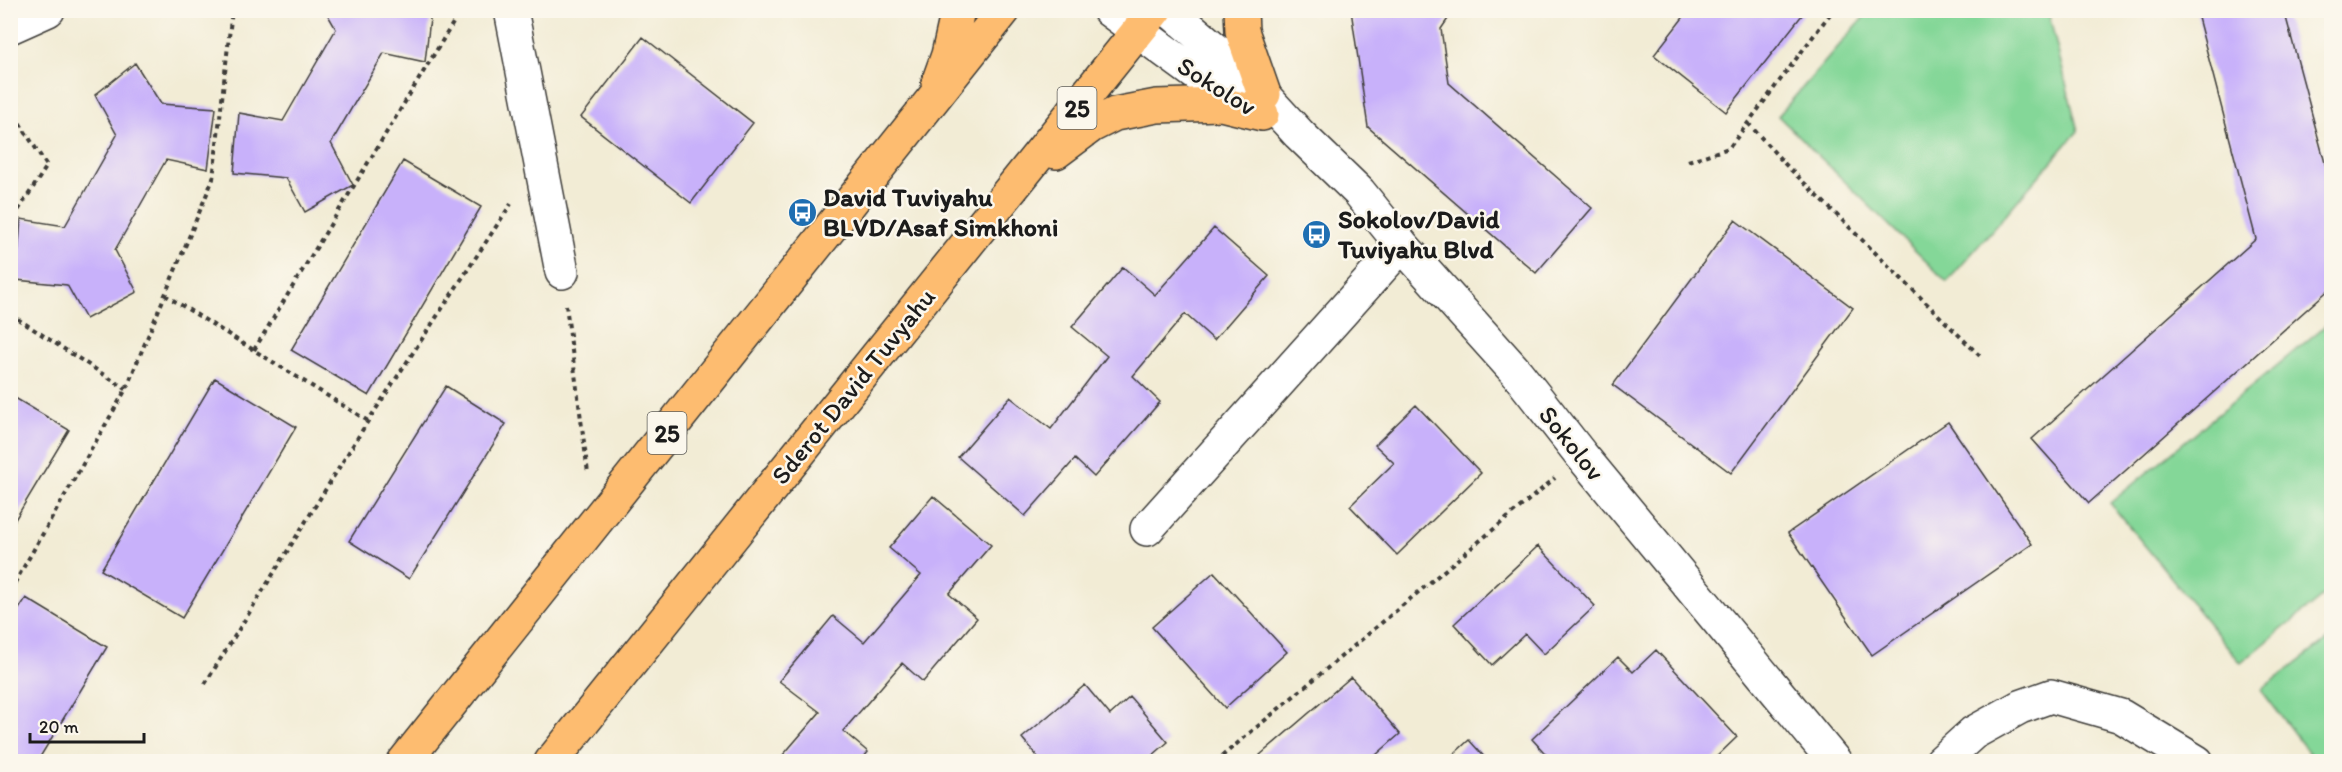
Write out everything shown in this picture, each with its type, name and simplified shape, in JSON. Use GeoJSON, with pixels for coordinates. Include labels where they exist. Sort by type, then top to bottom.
{"type":"FeatureCollection","features":[{"type":"Feature","properties":{"kind":"highway"},"geometry":{"type":"LineString","coordinates":[[931,105],[948,56],[958,10]]}},
{"type":"Feature","properties":{"kind":"highway","name":"25"},"geometry":{"type":"LineString","coordinates":[[404,762],[931,105],[1004,10]]}},
{"type":"Feature","properties":{"kind":"highway"},"geometry":{"type":"LineString","coordinates":[[1016,182],[1091,126],[1115,114],[1157,106],[1263,104],[1242,31],[1241,10]]}},
{"type":"Feature","properties":{"kind":"highway","name":"Sderot David Tuvyahu"},"geometry":{"type":"LineString","coordinates":[[552,762],[1146,22]]}},
{"type":"Feature","properties":{"kind":"street"},"geometry":{"type":"LineString","coordinates":[[10,27],[48,10]]}},
{"type":"Feature","properties":{"kind":"street"},"geometry":{"type":"LineString","coordinates":[[512,10],[562,272]]}},
{"type":"Feature","properties":{"kind":"street","name":"Sokolov"},"geometry":{"type":"LineString","coordinates":[[1109,10],[1146,22],[1225,95],[1263,104]]}},
{"type":"Feature","properties":{"kind":"street","name":"Sokolov"},"geometry":{"type":"LineString","coordinates":[[1169,10],[1263,104],[1299,134],[1359,192],[1402,245],[1516,373],[1581,456],[1835,762]]}},
{"type":"Feature","properties":{"kind":"street"},"geometry":{"type":"LineString","coordinates":[[1147,529],[1402,245]]}},
{"type":"Feature","properties":{"kind":"street"},"geometry":{"type":"LineString","coordinates":[[1941,762],[1973,733],[2020,707],[2051,696],[2121,716],[2197,762]]}},
{"type":"Feature","properties":{"kind":"path"},"geometry":{"type":"LineString","coordinates":[[10,591],[126,389],[213,179],[232,10]]}},
{"type":"Feature","properties":{"kind":"path"},"geometry":{"type":"LineString","coordinates":[[254,350],[461,10]]}},
{"type":"Feature","properties":{"kind":"path"},"geometry":{"type":"LineString","coordinates":[[1688,161],[1729,148],[1833,10]]}},
{"type":"Feature","properties":{"kind":"path"},"geometry":{"type":"LineString","coordinates":[[10,108],[47,166],[10,223]]}},
{"type":"Feature","properties":{"kind":"path"},"geometry":{"type":"LineString","coordinates":[[1748,123],[1785,164],[1980,356]]}},
{"type":"Feature","properties":{"kind":"path"},"geometry":{"type":"LineString","coordinates":[[205,684],[368,421],[540,160]]}},
{"type":"Feature","properties":{"kind":"path"},"geometry":{"type":"LineString","coordinates":[[562,272],[595,523]]}},
{"type":"Feature","properties":{"kind":"path"},"geometry":{"type":"LineString","coordinates":[[164,295],[368,421]]}},
{"type":"Feature","properties":{"kind":"path"},"geometry":{"type":"LineString","coordinates":[[10,314],[126,389]]}},
{"type":"Feature","properties":{"kind":"path"},"geometry":{"type":"LineString","coordinates":[[1215,762],[1581,456]]}},
{"type":"Feature","properties":{"kind":"green space"},"geometry":{"type":"Polygon","coordinates":[[[1869,11],[2048,11],[2078,131],[1947,282],[1778,116],[1869,11]]]}},
{"type":"Feature","properties":{"kind":"green space"},"geometry":{"type":"Polygon","coordinates":[[[2331,321],[2331,589],[2241,663],[2110,503],[2331,321]]]}},
{"type":"Feature","properties":{"kind":"green space"},"geometry":{"type":"Polygon","coordinates":[[[2331,637],[2331,761],[2315,761],[2261,690],[2331,637]]]}},
{"type":"Feature","properties":{"kind":"building"},"geometry":{"type":"Polygon","coordinates":[[[325,10],[431,10],[425,62],[384,53],[331,143],[353,185],[305,212],[286,178],[234,173],[239,113],[283,121],[336,29],[325,10]]]}},
{"type":"Feature","properties":{"kind":"building"},"geometry":{"type":"Polygon","coordinates":[[[1351,10],[1454,10],[1441,29],[1449,83],[1592,208],[1536,273],[1368,127],[1351,10]]]}},
{"type":"Feature","properties":{"kind":"building"},"geometry":{"type":"Polygon","coordinates":[[[1689,10],[1806,10],[1726,112],[1654,55],[1689,10]]]}},
{"type":"Feature","properties":{"kind":"building"},"geometry":{"type":"Polygon","coordinates":[[[2196,10],[2284,10],[2332,189],[2332,287],[2089,503],[2032,439],[2256,239],[2196,10]]]}},
{"type":"Feature","properties":{"kind":"building"},"geometry":{"type":"Polygon","coordinates":[[[643,37],[753,123],[691,203],[581,117],[643,37]]]}},
{"type":"Feature","properties":{"kind":"building"},"geometry":{"type":"Polygon","coordinates":[[[135,63],[161,104],[216,108],[208,169],[166,160],[115,250],[137,292],[86,319],[67,285],[16,280],[21,219],[65,226],[117,135],[95,95],[135,63]]]}},
{"type":"Feature","properties":{"kind":"building"},"geometry":{"type":"Polygon","coordinates":[[[403,161],[481,207],[369,396],[291,350],[403,161]]]}},
{"type":"Feature","properties":{"kind":"building"},"geometry":{"type":"Polygon","coordinates":[[[1735,220],[1853,308],[1731,473],[1613,385],[1735,220]]]}},
{"type":"Feature","properties":{"kind":"building"},"geometry":{"type":"Polygon","coordinates":[[[1214,228],[1269,276],[1214,340],[1185,314],[1133,376],[1160,402],[1094,477],[1075,459],[1025,516],[958,457],[1010,397],[1051,429],[1107,356],[1072,327],[1123,267],[1155,295],[1214,228]]]}},
{"type":"Feature","properties":{"kind":"building"},"geometry":{"type":"Polygon","coordinates":[[[215,378],[296,427],[182,618],[101,570],[215,378]]]}},
{"type":"Feature","properties":{"kind":"building"},"geometry":{"type":"Polygon","coordinates":[[[446,386],[506,424],[409,579],[349,541],[446,386]]]}},
{"type":"Feature","properties":{"kind":"building"},"geometry":{"type":"Polygon","coordinates":[[[10,395],[69,430],[10,528],[10,395]]]}},
{"type":"Feature","properties":{"kind":"building"},"geometry":{"type":"Polygon","coordinates":[[[1416,405],[1481,473],[1397,555],[1350,506],[1394,463],[1375,445],[1416,405]]]}},
{"type":"Feature","properties":{"kind":"building"},"geometry":{"type":"Polygon","coordinates":[[[1948,422],[2032,544],[1872,655],[1788,533],[1948,422]]]}},
{"type":"Feature","properties":{"kind":"building"},"geometry":{"type":"Polygon","coordinates":[[[933,496],[991,545],[949,594],[977,618],[923,682],[902,663],[843,731],[868,752],[860,762],[777,762],[820,712],[779,681],[833,616],[864,642],[921,575],[889,548],[933,496]]]}},
{"type":"Feature","properties":{"kind":"building"},"geometry":{"type":"Polygon","coordinates":[[[1538,546],[1595,606],[1544,654],[1525,634],[1492,665],[1454,624],[1538,546]]]}},
{"type":"Feature","properties":{"kind":"building"},"geometry":{"type":"Polygon","coordinates":[[[1214,572],[1287,652],[1225,708],[1152,627],[1214,572]]]}},
{"type":"Feature","properties":{"kind":"building"},"geometry":{"type":"Polygon","coordinates":[[[26,598],[107,647],[37,762],[18,762],[10,757],[10,623],[26,598]]]}},
{"type":"Feature","properties":{"kind":"building"},"geometry":{"type":"Polygon","coordinates":[[[1656,650],[1737,737],[1711,762],[1553,762],[1532,739],[1618,657],[1633,672],[1656,650]]]}},
{"type":"Feature","properties":{"kind":"building"},"geometry":{"type":"Polygon","coordinates":[[[1351,677],[1400,734],[1368,762],[1266,762],[1260,755],[1351,677]]]}},
{"type":"Feature","properties":{"kind":"building"},"geometry":{"type":"Polygon","coordinates":[[[1085,685],[1110,715],[1130,697],[1168,742],[1145,762],[1042,762],[1022,738],[1085,685]]]}},
{"type":"Feature","properties":{"kind":"building"},"geometry":{"type":"Polygon","coordinates":[[[1469,740],[1489,762],[1445,762],[1469,740]]]}},
{"type":"Feature","properties":{"kind":"place","name":"David Tuviyahu BLVD/Asaf Simkhoni"},"geometry":{"type":"Point","coordinates":[802,212]}},
{"type":"Feature","properties":{"kind":"place","name":"Sokolov/David Tuviyahu Blvd"},"geometry":{"type":"Point","coordinates":[1317,234]}}]}
